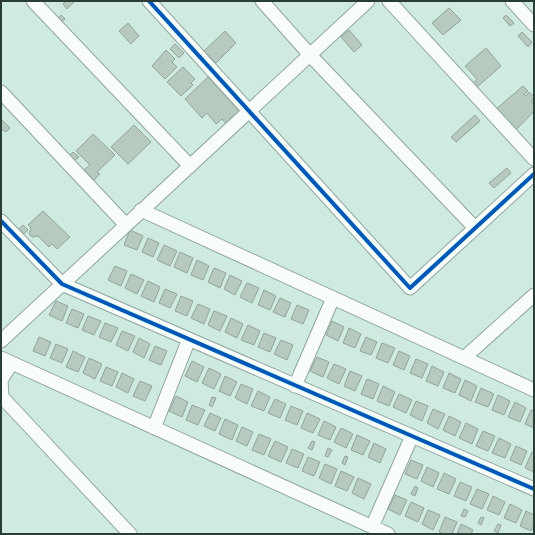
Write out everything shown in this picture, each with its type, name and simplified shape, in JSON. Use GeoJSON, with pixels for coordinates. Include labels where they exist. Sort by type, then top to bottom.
{"type":"FeatureCollection","features":[{"type":"Feature","properties":{"kind":"street"},"geometry":{"type":"LineString","coordinates":[[33,1],[190,166]]}},
{"type":"Feature","properties":{"kind":"street"},"geometry":{"type":"LineString","coordinates":[[149,1],[410,288],[534,174]]}},
{"type":"Feature","properties":{"kind":"street"},"geometry":{"type":"LineString","coordinates":[[262,1],[310,54],[475,228]]}},
{"type":"Feature","properties":{"kind":"street"},"geometry":{"type":"LineString","coordinates":[[1,341],[368,1]]}},
{"type":"Feature","properties":{"kind":"street"},"geometry":{"type":"LineString","coordinates":[[390,1],[534,160]]}},
{"type":"Feature","properties":{"kind":"street"},"geometry":{"type":"LineString","coordinates":[[512,1],[534,25]]}},
{"type":"Feature","properties":{"kind":"street"},"geometry":{"type":"LineString","coordinates":[[1,92],[126,225]]}},
{"type":"Feature","properties":{"kind":"street"},"geometry":{"type":"LineString","coordinates":[[141,210],[534,390]]}},
{"type":"Feature","properties":{"kind":"street"},"geometry":{"type":"LineString","coordinates":[[1,221],[62,284],[534,489]]}},
{"type":"Feature","properties":{"kind":"street"},"geometry":{"type":"LineString","coordinates":[[464,358],[534,295]]}},
{"type":"Feature","properties":{"kind":"street"},"geometry":{"type":"LineString","coordinates":[[295,386],[333,298]]}},
{"type":"Feature","properties":{"kind":"street"},"geometry":{"type":"LineString","coordinates":[[154,428],[189,339]]}},
{"type":"Feature","properties":{"kind":"street"},"geometry":{"type":"LineString","coordinates":[[128,533],[2,397],[1,380],[6,361],[388,534]]}},
{"type":"Feature","properties":{"kind":"street"},"geometry":{"type":"LineString","coordinates":[[372,527],[412,436]]}},
{"type":"Feature","properties":{"kind":"building"},"geometry":{"type":"Polygon","coordinates":[[[66,1],[75,1],[67,9],[63,4],[66,1]]]}},
{"type":"Feature","properties":{"kind":"building"},"geometry":{"type":"Polygon","coordinates":[[[449,8],[461,20],[443,35],[432,23],[449,8]]]}},
{"type":"Feature","properties":{"kind":"building"},"geometry":{"type":"Polygon","coordinates":[[[61,15],[65,19],[60,24],[56,20],[61,15]]]}},
{"type":"Feature","properties":{"kind":"building"},"geometry":{"type":"Polygon","coordinates":[[[506,15],[514,23],[510,26],[503,18],[506,15]]]}},
{"type":"Feature","properties":{"kind":"building"},"geometry":{"type":"Polygon","coordinates":[[[128,23],[139,36],[131,44],[119,31],[128,23]]]}},
{"type":"Feature","properties":{"kind":"building"},"geometry":{"type":"Polygon","coordinates":[[[349,30],[362,45],[354,52],[341,37],[349,30]]]}},
{"type":"Feature","properties":{"kind":"building"},"geometry":{"type":"Polygon","coordinates":[[[225,31],[236,43],[216,63],[204,51],[225,31]]]}},
{"type":"Feature","properties":{"kind":"building"},"geometry":{"type":"Polygon","coordinates":[[[522,32],[532,42],[528,47],[518,36],[522,32]]]}},
{"type":"Feature","properties":{"kind":"building"},"geometry":{"type":"Polygon","coordinates":[[[175,44],[184,53],[179,58],[170,49],[175,44]]]}},
{"type":"Feature","properties":{"kind":"building"},"geometry":{"type":"Polygon","coordinates":[[[486,48],[501,66],[476,88],[472,84],[477,79],[465,66],[486,48]]]}},
{"type":"Feature","properties":{"kind":"building"},"geometry":{"type":"Polygon","coordinates":[[[166,50],[175,59],[172,62],[177,67],[165,79],[152,66],[166,50]]]}},
{"type":"Feature","properties":{"kind":"building"},"geometry":{"type":"Polygon","coordinates":[[[183,67],[195,79],[191,83],[193,85],[181,96],[167,82],[183,67]]]}},
{"type":"Feature","properties":{"kind":"building"},"geometry":{"type":"Polygon","coordinates":[[[208,77],[241,113],[228,126],[222,119],[216,124],[207,113],[202,118],[185,99],[208,77]]]}},
{"type":"Feature","properties":{"kind":"building"},"geometry":{"type":"Polygon","coordinates":[[[523,86],[528,91],[524,94],[526,96],[529,92],[534,97],[531,102],[534,103],[534,111],[515,131],[495,110],[523,86]]]}},
{"type":"Feature","properties":{"kind":"building"},"geometry":{"type":"Polygon","coordinates":[[[475,115],[480,121],[456,142],[451,137],[475,115]]]}},
{"type":"Feature","properties":{"kind":"building"},"geometry":{"type":"Polygon","coordinates":[[[1,119],[10,128],[6,132],[1,129],[1,119]]]}},
{"type":"Feature","properties":{"kind":"building"},"geometry":{"type":"Polygon","coordinates":[[[134,125],[151,142],[128,164],[111,147],[134,125]]]}},
{"type":"Feature","properties":{"kind":"building"},"geometry":{"type":"Polygon","coordinates":[[[93,134],[115,155],[97,172],[100,174],[93,181],[83,171],[90,165],[76,151],[93,134]]]}},
{"type":"Feature","properties":{"kind":"building"},"geometry":{"type":"Polygon","coordinates":[[[73,152],[79,157],[74,161],[69,156],[73,152]]]}},
{"type":"Feature","properties":{"kind":"building"},"geometry":{"type":"Polygon","coordinates":[[[507,168],[511,173],[494,188],[489,183],[507,168]]]}},
{"type":"Feature","properties":{"kind":"building"},"geometry":{"type":"Polygon","coordinates":[[[43,211],[70,237],[57,249],[52,244],[49,247],[38,236],[32,237],[29,234],[31,228],[28,225],[43,211]]]}},
{"type":"Feature","properties":{"kind":"building"},"geometry":{"type":"Polygon","coordinates":[[[23,225],[28,230],[20,237],[15,233],[23,225]]]}},
{"type":"Feature","properties":{"kind":"building"},"geometry":{"type":"Polygon","coordinates":[[[130,230],[143,236],[137,250],[124,245],[130,230]]]}},
{"type":"Feature","properties":{"kind":"building"},"geometry":{"type":"Polygon","coordinates":[[[148,238],[159,243],[153,257],[142,252],[148,238]]]}},
{"type":"Feature","properties":{"kind":"building"},"geometry":{"type":"Polygon","coordinates":[[[164,245],[177,251],[170,266],[157,260],[164,245]]]}},
{"type":"Feature","properties":{"kind":"building"},"geometry":{"type":"Polygon","coordinates":[[[180,252],[193,258],[187,273],[174,267],[180,252]]]}},
{"type":"Feature","properties":{"kind":"building"},"geometry":{"type":"Polygon","coordinates":[[[197,260],[209,266],[203,280],[191,275],[197,260]]]}},
{"type":"Feature","properties":{"kind":"building"},"geometry":{"type":"Polygon","coordinates":[[[115,266],[127,271],[121,286],[108,280],[115,266]]]}},
{"type":"Feature","properties":{"kind":"building"},"geometry":{"type":"Polygon","coordinates":[[[214,268],[226,273],[220,288],[208,282],[214,268]]]}},
{"type":"Feature","properties":{"kind":"building"},"geometry":{"type":"Polygon","coordinates":[[[131,274],[144,280],[137,294],[125,288],[131,274]]]}},
{"type":"Feature","properties":{"kind":"building"},"geometry":{"type":"Polygon","coordinates":[[[230,275],[242,281],[235,295],[224,289],[230,275]]]}},
{"type":"Feature","properties":{"kind":"building"},"geometry":{"type":"Polygon","coordinates":[[[148,281],[160,287],[154,302],[141,296],[148,281]]]}},
{"type":"Feature","properties":{"kind":"building"},"geometry":{"type":"Polygon","coordinates":[[[247,283],[259,288],[252,303],[240,297],[247,283]]]}},
{"type":"Feature","properties":{"kind":"building"},"geometry":{"type":"Polygon","coordinates":[[[165,289],[177,294],[170,308],[159,303],[165,289]]]}},
{"type":"Feature","properties":{"kind":"building"},"geometry":{"type":"Polygon","coordinates":[[[264,290],[276,296],[270,310],[258,305],[264,290]]]}},
{"type":"Feature","properties":{"kind":"building"},"geometry":{"type":"Polygon","coordinates":[[[181,296],[193,301],[187,316],[175,311],[181,296]]]}},
{"type":"Feature","properties":{"kind":"building"},"geometry":{"type":"Polygon","coordinates":[[[280,298],[291,303],[285,317],[273,312],[280,298]]]}},
{"type":"Feature","properties":{"kind":"building"},"geometry":{"type":"Polygon","coordinates":[[[56,301],[68,306],[62,321],[49,315],[56,301]]]}},
{"type":"Feature","properties":{"kind":"building"},"geometry":{"type":"Polygon","coordinates":[[[198,304],[210,309],[204,324],[191,318],[198,304]]]}},
{"type":"Feature","properties":{"kind":"building"},"geometry":{"type":"Polygon","coordinates":[[[297,305],[309,310],[303,324],[291,319],[297,305]]]}},
{"type":"Feature","properties":{"kind":"building"},"geometry":{"type":"Polygon","coordinates":[[[72,309],[84,314],[78,328],[66,323],[72,309]]]}},
{"type":"Feature","properties":{"kind":"building"},"geometry":{"type":"Polygon","coordinates":[[[214,311],[227,316],[220,331],[208,325],[214,311]]]}},
{"type":"Feature","properties":{"kind":"building"},"geometry":{"type":"Polygon","coordinates":[[[88,316],[101,321],[94,335],[82,330],[88,316]]]}},
{"type":"Feature","properties":{"kind":"building"},"geometry":{"type":"Polygon","coordinates":[[[231,318],[243,324],[237,338],[225,332],[231,318]]]}},
{"type":"Feature","properties":{"kind":"building"},"geometry":{"type":"Polygon","coordinates":[[[332,321],[344,327],[338,341],[326,335],[332,321]]]}},
{"type":"Feature","properties":{"kind":"building"},"geometry":{"type":"Polygon","coordinates":[[[105,323],[118,328],[111,342],[99,337],[105,323]]]}},
{"type":"Feature","properties":{"kind":"building"},"geometry":{"type":"Polygon","coordinates":[[[248,325],[260,331],[254,345],[241,340],[248,325]]]}},
{"type":"Feature","properties":{"kind":"building"},"geometry":{"type":"Polygon","coordinates":[[[349,328],[361,334],[355,348],[343,343],[349,328]]]}},
{"type":"Feature","properties":{"kind":"building"},"geometry":{"type":"Polygon","coordinates":[[[122,331],[135,336],[128,351],[116,345],[122,331]]]}},
{"type":"Feature","properties":{"kind":"building"},"geometry":{"type":"Polygon","coordinates":[[[264,333],[276,338],[270,352],[258,347],[264,333]]]}},
{"type":"Feature","properties":{"kind":"building"},"geometry":{"type":"Polygon","coordinates":[[[39,337],[51,342],[45,356],[33,351],[39,337]]]}},
{"type":"Feature","properties":{"kind":"building"},"geometry":{"type":"Polygon","coordinates":[[[366,337],[377,342],[371,355],[360,351],[366,337]]]}},
{"type":"Feature","properties":{"kind":"building"},"geometry":{"type":"Polygon","coordinates":[[[139,338],[150,344],[144,358],[133,352],[139,338]]]}},
{"type":"Feature","properties":{"kind":"building"},"geometry":{"type":"Polygon","coordinates":[[[281,340],[293,345],[287,360],[274,354],[281,340]]]}},
{"type":"Feature","properties":{"kind":"building"},"geometry":{"type":"Polygon","coordinates":[[[382,343],[395,348],[388,363],[376,358],[382,343]]]}},
{"type":"Feature","properties":{"kind":"building"},"geometry":{"type":"Polygon","coordinates":[[[56,344],[68,349],[62,363],[50,358],[56,344]]]}},
{"type":"Feature","properties":{"kind":"building"},"geometry":{"type":"Polygon","coordinates":[[[155,346],[167,351],[161,365],[149,360],[155,346]]]}},
{"type":"Feature","properties":{"kind":"building"},"geometry":{"type":"Polygon","coordinates":[[[73,351],[85,357],[78,372],[66,367],[73,351]]]}},
{"type":"Feature","properties":{"kind":"building"},"geometry":{"type":"Polygon","coordinates":[[[399,351],[410,356],[404,370],[393,365],[399,351]]]}},
{"type":"Feature","properties":{"kind":"building"},"geometry":{"type":"Polygon","coordinates":[[[317,357],[329,362],[323,377],[310,371],[317,357]]]}},
{"type":"Feature","properties":{"kind":"building"},"geometry":{"type":"Polygon","coordinates":[[[89,358],[102,364],[95,379],[83,373],[89,358]]]}},
{"type":"Feature","properties":{"kind":"building"},"geometry":{"type":"Polygon","coordinates":[[[416,359],[428,364],[422,378],[410,373],[416,359]]]}},
{"type":"Feature","properties":{"kind":"building"},"geometry":{"type":"Polygon","coordinates":[[[192,361],[204,367],[197,382],[185,376],[192,361]]]}},
{"type":"Feature","properties":{"kind":"building"},"geometry":{"type":"Polygon","coordinates":[[[334,364],[346,369],[339,384],[327,378],[334,364]]]}},
{"type":"Feature","properties":{"kind":"building"},"geometry":{"type":"Polygon","coordinates":[[[432,366],[444,372],[438,386],[426,381],[432,366]]]}},
{"type":"Feature","properties":{"kind":"building"},"geometry":{"type":"Polygon","coordinates":[[[106,367],[118,372],[112,386],[100,381],[106,367]]]}},
{"type":"Feature","properties":{"kind":"building"},"geometry":{"type":"Polygon","coordinates":[[[209,368],[221,374],[214,389],[202,383],[209,368]]]}},
{"type":"Feature","properties":{"kind":"building"},"geometry":{"type":"Polygon","coordinates":[[[350,371],[362,376],[355,391],[344,386],[350,371]]]}},
{"type":"Feature","properties":{"kind":"building"},"geometry":{"type":"Polygon","coordinates":[[[122,373],[134,379],[128,393],[116,387],[122,373]]]}},
{"type":"Feature","properties":{"kind":"building"},"geometry":{"type":"Polygon","coordinates":[[[449,373],[461,379],[455,393],[443,388],[449,373]]]}},
{"type":"Feature","properties":{"kind":"building"},"geometry":{"type":"Polygon","coordinates":[[[225,376],[237,382],[230,396],[219,391],[225,376]]]}},
{"type":"Feature","properties":{"kind":"building"},"geometry":{"type":"Polygon","coordinates":[[[367,379],[379,384],[373,399],[361,394],[367,379]]]}},
{"type":"Feature","properties":{"kind":"building"},"geometry":{"type":"Polygon","coordinates":[[[465,380],[477,386],[471,401],[459,395],[465,380]]]}},
{"type":"Feature","properties":{"kind":"building"},"geometry":{"type":"Polygon","coordinates":[[[140,381],[152,386],[145,401],[133,396],[140,381]]]}},
{"type":"Feature","properties":{"kind":"building"},"geometry":{"type":"Polygon","coordinates":[[[241,384],[253,389],[247,404],[235,398],[241,384]]]}},
{"type":"Feature","properties":{"kind":"building"},"geometry":{"type":"Polygon","coordinates":[[[383,386],[395,392],[389,406],[377,401],[383,386]]]}},
{"type":"Feature","properties":{"kind":"building"},"geometry":{"type":"Polygon","coordinates":[[[481,388],[494,394],[488,407],[475,402],[481,388]]]}},
{"type":"Feature","properties":{"kind":"building"},"geometry":{"type":"Polygon","coordinates":[[[258,391],[270,397],[264,411],[251,406],[258,391]]]}},
{"type":"Feature","properties":{"kind":"building"},"geometry":{"type":"Polygon","coordinates":[[[399,394],[412,400],[406,413],[393,407],[399,394]]]}},
{"type":"Feature","properties":{"kind":"building"},"geometry":{"type":"Polygon","coordinates":[[[498,395],[510,401],[504,415],[492,410],[498,395]]]}},
{"type":"Feature","properties":{"kind":"building"},"geometry":{"type":"Polygon","coordinates":[[[176,396],[188,402],[182,417],[169,411],[176,396]]]}},
{"type":"Feature","properties":{"kind":"building"},"geometry":{"type":"Polygon","coordinates":[[[212,397],[216,398],[212,407],[209,405],[212,397]]]}},
{"type":"Feature","properties":{"kind":"building"},"geometry":{"type":"Polygon","coordinates":[[[275,399],[286,404],[280,418],[268,413],[275,399]]]}},
{"type":"Feature","properties":{"kind":"building"},"geometry":{"type":"Polygon","coordinates":[[[416,401],[428,406],[422,421],[410,415],[416,401]]]}},
{"type":"Feature","properties":{"kind":"building"},"geometry":{"type":"Polygon","coordinates":[[[515,402],[526,408],[520,422],[508,417],[515,402]]]}},
{"type":"Feature","properties":{"kind":"building"},"geometry":{"type":"Polygon","coordinates":[[[192,405],[205,410],[198,425],[186,420],[192,405]]]}},
{"type":"Feature","properties":{"kind":"building"},"geometry":{"type":"Polygon","coordinates":[[[291,406],[303,411],[297,425],[285,420],[291,406]]]}},
{"type":"Feature","properties":{"kind":"building"},"geometry":{"type":"Polygon","coordinates":[[[433,409],[445,414],[438,429],[427,423],[433,409]]]}},
{"type":"Feature","properties":{"kind":"building"},"geometry":{"type":"Polygon","coordinates":[[[531,410],[534,411],[534,428],[525,424],[531,410]]]}},
{"type":"Feature","properties":{"kind":"building"},"geometry":{"type":"Polygon","coordinates":[[[210,413],[221,418],[215,431],[204,426],[210,413]]]}},
{"type":"Feature","properties":{"kind":"building"},"geometry":{"type":"Polygon","coordinates":[[[307,413],[320,419],[313,433],[301,428],[307,413]]]}},
{"type":"Feature","properties":{"kind":"building"},"geometry":{"type":"Polygon","coordinates":[[[449,416],[461,422],[455,436],[443,430],[449,416]]]}},
{"type":"Feature","properties":{"kind":"building"},"geometry":{"type":"Polygon","coordinates":[[[225,419],[238,425],[232,440],[219,434],[225,419]]]}},
{"type":"Feature","properties":{"kind":"building"},"geometry":{"type":"Polygon","coordinates":[[[324,421],[336,427],[330,440],[318,435],[324,421]]]}},
{"type":"Feature","properties":{"kind":"building"},"geometry":{"type":"Polygon","coordinates":[[[466,423],[478,429],[472,444],[459,438],[466,423]]]}},
{"type":"Feature","properties":{"kind":"building"},"geometry":{"type":"Polygon","coordinates":[[[242,427],[253,432],[247,446],[236,441],[242,427]]]}},
{"type":"Feature","properties":{"kind":"building"},"geometry":{"type":"Polygon","coordinates":[[[341,428],[353,434],[346,448],[334,442],[341,428]]]}},
{"type":"Feature","properties":{"kind":"building"},"geometry":{"type":"Polygon","coordinates":[[[483,431],[495,436],[488,451],[476,446],[483,431]]]}},
{"type":"Feature","properties":{"kind":"building"},"geometry":{"type":"Polygon","coordinates":[[[259,434],[271,439],[264,455],[252,450],[259,434]]]}},
{"type":"Feature","properties":{"kind":"building"},"geometry":{"type":"Polygon","coordinates":[[[357,435],[370,441],[363,455],[351,450],[357,435]]]}},
{"type":"Feature","properties":{"kind":"building"},"geometry":{"type":"Polygon","coordinates":[[[499,438],[511,444],[505,458],[492,453],[499,438]]]}},
{"type":"Feature","properties":{"kind":"building"},"geometry":{"type":"Polygon","coordinates":[[[275,441],[288,447],[281,462],[268,456],[275,441]]]}},
{"type":"Feature","properties":{"kind":"building"},"geometry":{"type":"Polygon","coordinates":[[[312,441],[315,442],[312,450],[308,448],[312,441]]]}},
{"type":"Feature","properties":{"kind":"building"},"geometry":{"type":"Polygon","coordinates":[[[374,443],[386,449],[380,463],[368,457],[374,443]]]}},
{"type":"Feature","properties":{"kind":"building"},"geometry":{"type":"Polygon","coordinates":[[[516,446],[527,451],[521,465],[510,460],[516,446]]]}},
{"type":"Feature","properties":{"kind":"building"},"geometry":{"type":"Polygon","coordinates":[[[328,448],[332,450],[328,457],[325,456],[328,448]]]}},
{"type":"Feature","properties":{"kind":"building"},"geometry":{"type":"Polygon","coordinates":[[[292,449],[304,454],[298,468],[286,463],[292,449]]]}},
{"type":"Feature","properties":{"kind":"building"},"geometry":{"type":"Polygon","coordinates":[[[532,452],[534,453],[534,472],[525,468],[532,452]]]}},
{"type":"Feature","properties":{"kind":"building"},"geometry":{"type":"Polygon","coordinates":[[[345,456],[348,457],[345,465],[342,463],[345,456]]]}},
{"type":"Feature","properties":{"kind":"building"},"geometry":{"type":"Polygon","coordinates":[[[308,457],[320,462],[314,476],[302,471],[308,457]]]}},
{"type":"Feature","properties":{"kind":"building"},"geometry":{"type":"Polygon","coordinates":[[[411,460],[423,465],[417,479],[405,474],[411,460]]]}},
{"type":"Feature","properties":{"kind":"building"},"geometry":{"type":"Polygon","coordinates":[[[325,464],[337,469],[331,484],[319,478],[325,464]]]}},
{"type":"Feature","properties":{"kind":"building"},"geometry":{"type":"Polygon","coordinates":[[[427,467],[439,473],[433,487],[421,481],[427,467]]]}},
{"type":"Feature","properties":{"kind":"building"},"geometry":{"type":"Polygon","coordinates":[[[341,471],[354,477],[347,491],[335,486],[341,471]]]}},
{"type":"Feature","properties":{"kind":"building"},"geometry":{"type":"Polygon","coordinates":[[[444,473],[456,479],[449,494],[437,489],[444,473]]]}},
{"type":"Feature","properties":{"kind":"building"},"geometry":{"type":"Polygon","coordinates":[[[358,478],[371,484],[364,499],[352,493],[358,478]]]}},
{"type":"Feature","properties":{"kind":"building"},"geometry":{"type":"Polygon","coordinates":[[[460,482],[472,487],[466,501],[454,496],[460,482]]]}},
{"type":"Feature","properties":{"kind":"building"},"geometry":{"type":"Polygon","coordinates":[[[415,486],[418,488],[415,496],[411,494],[415,486]]]}},
{"type":"Feature","properties":{"kind":"building"},"geometry":{"type":"Polygon","coordinates":[[[477,489],[489,494],[482,509],[470,504],[477,489]]]}},
{"type":"Feature","properties":{"kind":"building"},"geometry":{"type":"Polygon","coordinates":[[[395,495],[407,500],[400,515],[388,509],[395,495]]]}},
{"type":"Feature","properties":{"kind":"building"},"geometry":{"type":"Polygon","coordinates":[[[493,496],[505,502],[499,515],[487,510],[493,496]]]}},
{"type":"Feature","properties":{"kind":"building"},"geometry":{"type":"Polygon","coordinates":[[[411,502],[424,508],[418,522],[405,516],[411,502]]]}},
{"type":"Feature","properties":{"kind":"building"},"geometry":{"type":"Polygon","coordinates":[[[510,504],[522,510],[516,523],[504,518],[510,504]]]}},
{"type":"Feature","properties":{"kind":"building"},"geometry":{"type":"Polygon","coordinates":[[[464,509],[468,511],[465,517],[461,516],[464,509]]]}},
{"type":"Feature","properties":{"kind":"building"},"geometry":{"type":"Polygon","coordinates":[[[428,510],[440,515],[433,530],[422,524],[428,510]]]}},
{"type":"Feature","properties":{"kind":"building"},"geometry":{"type":"Polygon","coordinates":[[[526,511],[534,515],[534,525],[531,531],[520,526],[526,511]]]}},
{"type":"Feature","properties":{"kind":"building"},"geometry":{"type":"Polygon","coordinates":[[[445,517],[457,522],[452,534],[444,534],[439,532],[445,517]]]}},
{"type":"Feature","properties":{"kind":"building"},"geometry":{"type":"Polygon","coordinates":[[[481,517],[484,518],[481,525],[478,523],[481,517]]]}},
{"type":"Feature","properties":{"kind":"building"},"geometry":{"type":"Polygon","coordinates":[[[461,524],[473,530],[471,534],[457,534],[461,524]]]}},
{"type":"Feature","properties":{"kind":"building"},"geometry":{"type":"Polygon","coordinates":[[[498,524],[501,525],[498,533],[494,531],[498,524]]]}},
{"type":"Feature","properties":{"kind":"cycle path"},"geometry":{"type":"LineString","coordinates":[[149,1],[410,288],[534,174]]}},
{"type":"Feature","properties":{"kind":"cycle path"},"geometry":{"type":"LineString","coordinates":[[1,221],[62,284],[534,489]]}}]}
